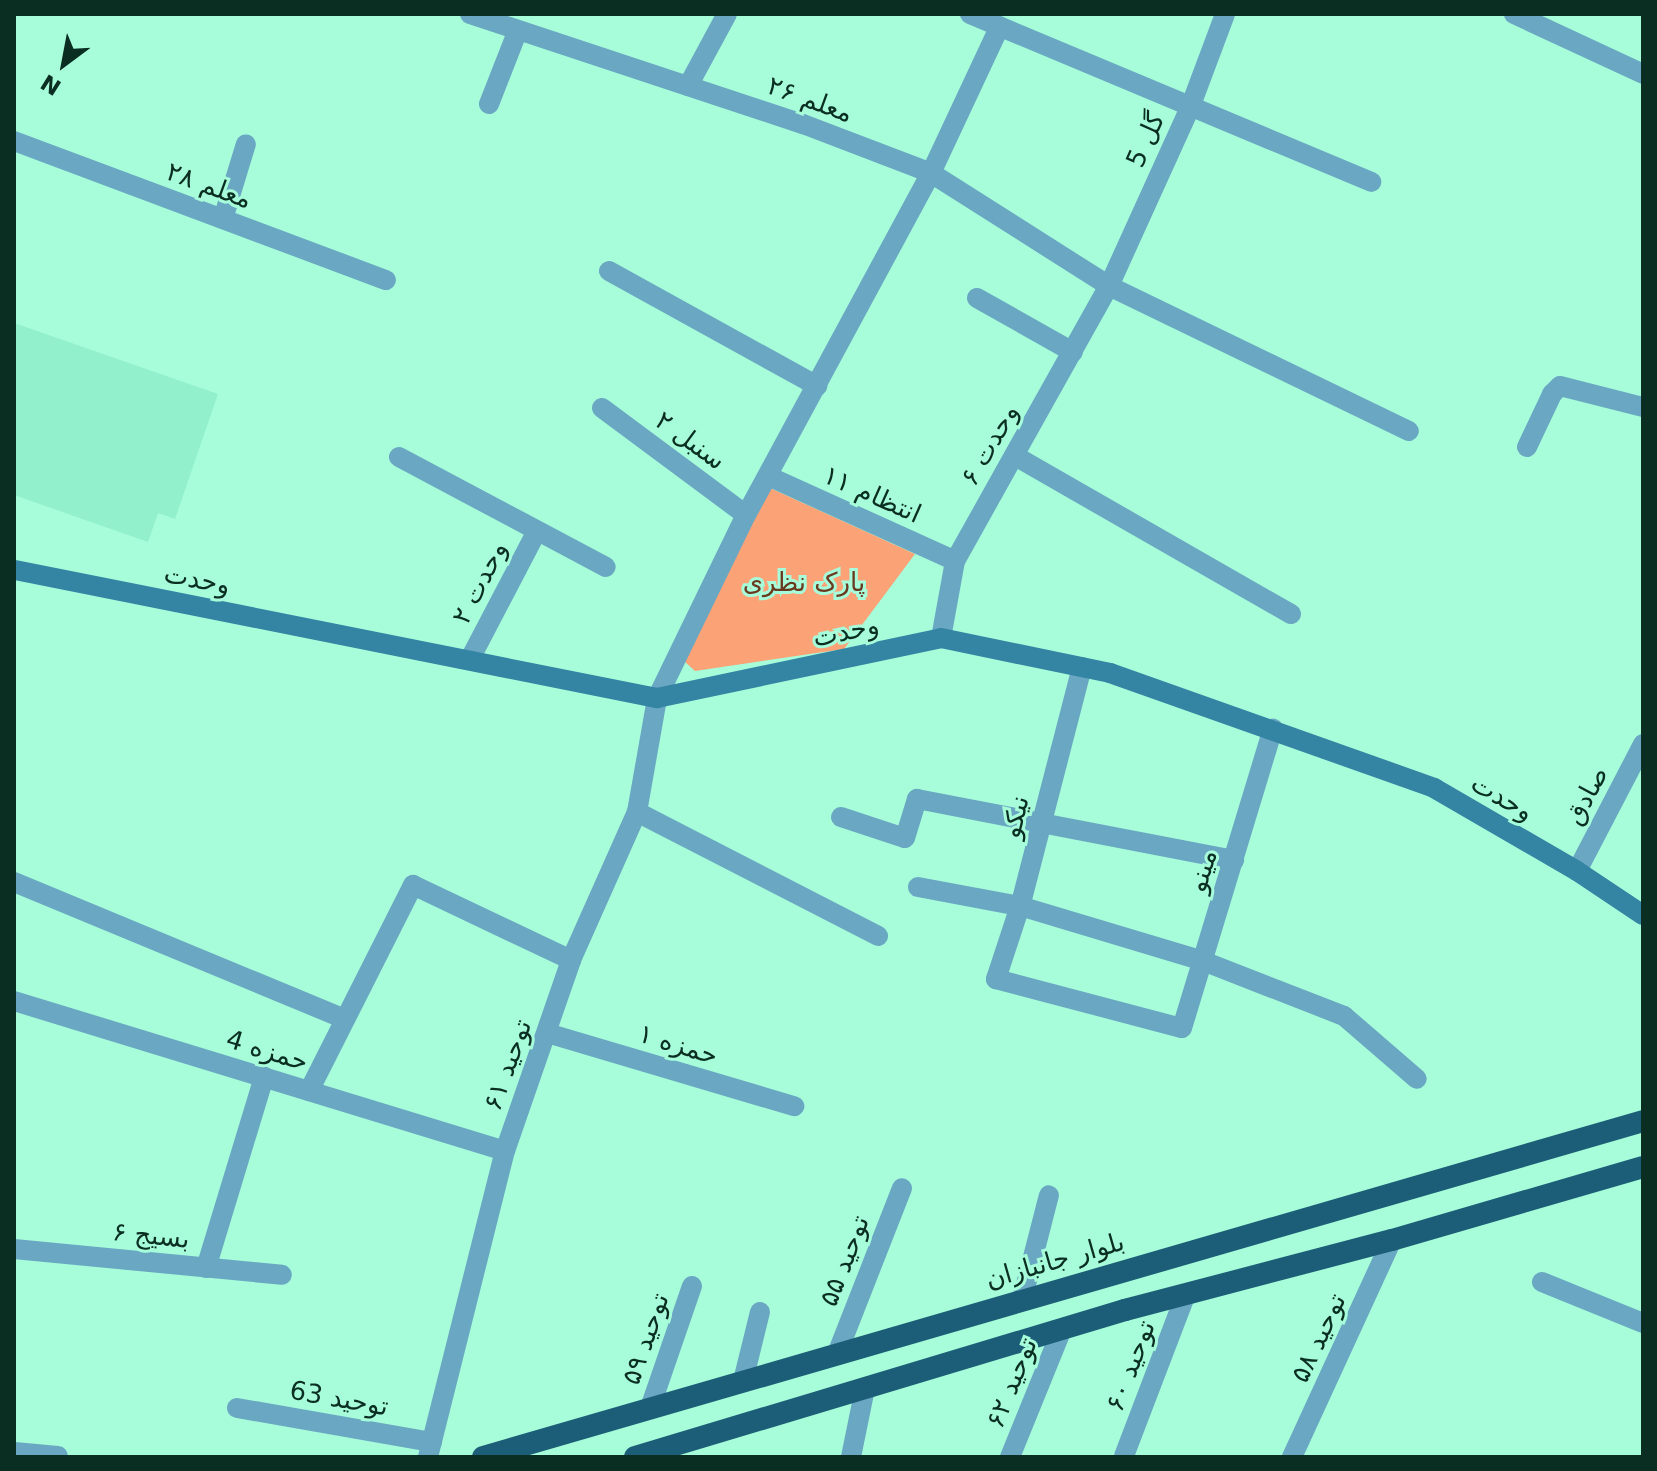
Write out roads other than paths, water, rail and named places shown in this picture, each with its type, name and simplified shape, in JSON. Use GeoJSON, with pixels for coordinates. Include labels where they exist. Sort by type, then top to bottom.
{"type":"FeatureCollection","features":[{"type":"Feature","properties":{"kind":"highway","name":"بلوار جانبازان"},"geometry":{"type":"LineString","coordinates":[[483,1457],[1643,1121]]}},
{"type":"Feature","properties":{"kind":"highway"},"geometry":{"type":"LineString","coordinates":[[635,1457],[1062,1329],[1392,1240],[1643,1167]]}},
{"type":"Feature","properties":{"kind":"main road","name":"وحدت"},"geometry":{"type":"LineString","coordinates":[[14,570],[657,698],[941,638],[1082,667],[1110,673],[1273,729],[1434,788],[1577,871],[1643,915]]}},
{"type":"Feature","properties":{"kind":"street"},"geometry":{"type":"LineString","coordinates":[[688,86],[727,14]]}},
{"type":"Feature","properties":{"kind":"street"},"geometry":{"type":"LineString","coordinates":[[970,14],[1371,182]]}},
{"type":"Feature","properties":{"kind":"street","name":"گل 5"},"geometry":{"type":"LineString","coordinates":[[1109,286],[1191,105],[1225,14]]}},
{"type":"Feature","properties":{"kind":"street"},"geometry":{"type":"LineString","coordinates":[[1514,14],[1643,74]]}},
{"type":"Feature","properties":{"kind":"street","name":"معلم ۲۶"},"geometry":{"type":"LineString","coordinates":[[480,16],[931,173],[1109,286],[1409,431]]}},
{"type":"Feature","properties":{"kind":"street","name":"توحید ۶۱"},"geometry":{"type":"LineString","coordinates":[[430,1449],[505,1151],[571,960],[637,812],[657,698],[746,515],[931,173],[1000,26]]}},
{"type":"Feature","properties":{"kind":"street"},"geometry":{"type":"LineString","coordinates":[[489,104],[518,30]]}},
{"type":"Feature","properties":{"kind":"street","name":"معلم ۲۸"},"geometry":{"type":"LineString","coordinates":[[14,141],[386,280]]}},
{"type":"Feature","properties":{"kind":"street"},"geometry":{"type":"LineString","coordinates":[[223,219],[246,144]]}},
{"type":"Feature","properties":{"kind":"street"},"geometry":{"type":"LineString","coordinates":[[609,271],[817,386]]}},
{"type":"Feature","properties":{"kind":"street","name":"وحدت ۶"},"geometry":{"type":"LineString","coordinates":[[941,638],[955,561],[1109,286]]}},
{"type":"Feature","properties":{"kind":"street"},"geometry":{"type":"LineString","coordinates":[[977,298],[1073,352]]}},
{"type":"Feature","properties":{"kind":"street"},"geometry":{"type":"LineString","coordinates":[[1527,447],[1552,394],[1560,386],[1635,408],[1643,407]]}},
{"type":"Feature","properties":{"kind":"street","name":"سنبل ۲"},"geometry":{"type":"LineString","coordinates":[[602,408],[746,515]]}},
{"type":"Feature","properties":{"kind":"street"},"geometry":{"type":"LineString","coordinates":[[1015,456],[1291,614]]}},
{"type":"Feature","properties":{"kind":"street"},"geometry":{"type":"LineString","coordinates":[[399,457],[606,567]]}},
{"type":"Feature","properties":{"kind":"street","name":"انتظام ۱۱"},"geometry":{"type":"LineString","coordinates":[[768,476],[955,561]]}},
{"type":"Feature","properties":{"kind":"street","name":"وحدت ۲"},"geometry":{"type":"LineString","coordinates":[[470,659],[537,531]]}},
{"type":"Feature","properties":{"kind":"street","name":"نیکو"},"geometry":{"type":"LineString","coordinates":[[1082,667],[1020,906],[996,979],[1182,1028]]}},
{"type":"Feature","properties":{"kind":"street","name":"مینو"},"geometry":{"type":"LineString","coordinates":[[1182,1028],[1273,729]]}},
{"type":"Feature","properties":{"kind":"street","name":"صادق"},"geometry":{"type":"LineString","coordinates":[[1577,871],[1643,744]]}},
{"type":"Feature","properties":{"kind":"street"},"geometry":{"type":"LineString","coordinates":[[841,817],[905,838],[917,799],[1234,860]]}},
{"type":"Feature","properties":{"kind":"street"},"geometry":{"type":"LineString","coordinates":[[637,812],[878,936]]}},
{"type":"Feature","properties":{"kind":"street"},"geometry":{"type":"LineString","coordinates":[[14,882],[345,1019]]}},
{"type":"Feature","properties":{"kind":"street"},"geometry":{"type":"LineString","coordinates":[[309,1091],[413,885],[571,960]]}},
{"type":"Feature","properties":{"kind":"street"},"geometry":{"type":"LineString","coordinates":[[918,887],[1020,906],[1203,961],[1344,1016],[1417,1079]]}},
{"type":"Feature","properties":{"kind":"street","name":"حمزه 4"},"geometry":{"type":"LineString","coordinates":[[14,1001],[505,1151]]}},
{"type":"Feature","properties":{"kind":"street","name":"حمزه ۱"},"geometry":{"type":"LineString","coordinates":[[547,1033],[794,1106]]}},
{"type":"Feature","properties":{"kind":"street"},"geometry":{"type":"LineString","coordinates":[[206,1268],[264,1077]]}},
{"type":"Feature","properties":{"kind":"street","name":"توحید ۵۵"},"geometry":{"type":"LineString","coordinates":[[837,1354],[902,1188]]}},
{"type":"Feature","properties":{"kind":"street"},"geometry":{"type":"LineString","coordinates":[[1022,1300],[1049,1195]]}},
{"type":"Feature","properties":{"kind":"street","name":"توحید ۵۸"},"geometry":{"type":"LineString","coordinates":[[1292,1457],[1392,1240]]}},
{"type":"Feature","properties":{"kind":"street","name":"بسیج ۶"},"geometry":{"type":"LineString","coordinates":[[14,1249],[282,1275]]}},
{"type":"Feature","properties":{"kind":"street"},"geometry":{"type":"LineString","coordinates":[[1542,1282],[1643,1323]]}},
{"type":"Feature","properties":{"kind":"street","name":"توحید ۵۹"},"geometry":{"type":"LineString","coordinates":[[650,1408],[692,1286]]}},
{"type":"Feature","properties":{"kind":"street","name":"توحید ۶۰"},"geometry":{"type":"LineString","coordinates":[[1124,1456],[1186,1294]]}},
{"type":"Feature","properties":{"kind":"street"},"geometry":{"type":"LineString","coordinates":[[743,1381],[760,1312]]}},
{"type":"Feature","properties":{"kind":"street","name":"توحید ۶۲"},"geometry":{"type":"LineString","coordinates":[[1010,1457],[1062,1329]]}},
{"type":"Feature","properties":{"kind":"street"},"geometry":{"type":"LineString","coordinates":[[851,1457],[865,1388]]}},
{"type":"Feature","properties":{"kind":"street","name":"توحید 63"},"geometry":{"type":"LineString","coordinates":[[237,1408],[430,1449]]}},
{"type":"Feature","properties":{"kind":"street"},"geometry":{"type":"LineString","coordinates":[[14,1452],[58,1456]]}},
{"type":"Feature","properties":{"kind":"park label","name":"پارک نظری"},"geometry":{"type":"Point","coordinates":[804,583]}}]}
